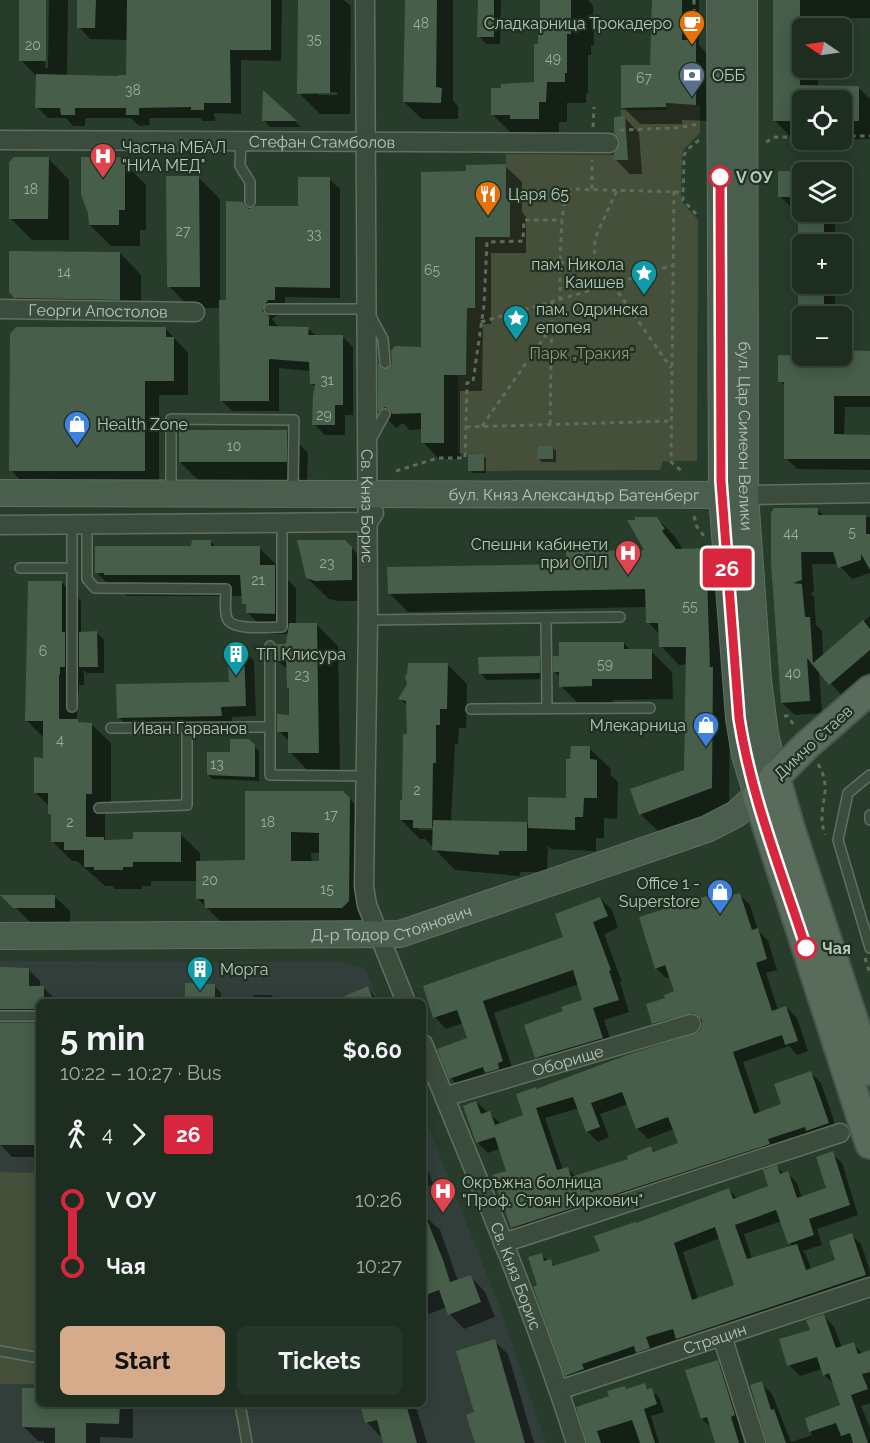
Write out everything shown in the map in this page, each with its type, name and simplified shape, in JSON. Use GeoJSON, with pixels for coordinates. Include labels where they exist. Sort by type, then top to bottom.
{"type":"FeatureCollection","features":[{"type":"Feature","properties":{"kind":"main road","name":"Димчо Стаев"},"geometry":{"type":"LineString","coordinates":[[766,786],[870,690]]}},
{"type":"Feature","properties":{"kind":"main road","name":"бул. Цар Симеон Велики"},"geometry":{"type":"LineString","coordinates":[[766,786],[790,828],[870,1071]]}},
{"type":"Feature","properties":{"kind":"main road","name":"бул. Цар Симеон Велики"},"geometry":{"type":"LineString","coordinates":[[766,786],[870,1144]]}},
{"type":"Feature","properties":{"kind":"street","name":"Св. Княз Борис"},"geometry":{"type":"LineString","coordinates":[[365,0],[368,446],[377,493]]}},
{"type":"Feature","properties":{"kind":"street","name":"бул. Цар Симеон Велики"},"geometry":{"type":"LineString","coordinates":[[720,0],[719,122],[739,718],[745,755],[766,786]]}},
{"type":"Feature","properties":{"kind":"street","name":"бул. Цар Симеон Велики"},"geometry":{"type":"LineString","coordinates":[[733,495],[744,0]]}},
{"type":"Feature","properties":{"kind":"street","name":"Стефан Стамболов"},"geometry":{"type":"LineString","coordinates":[[0,140],[609,143]]}},
{"type":"Feature","properties":{"kind":"street","name":"Георги Апостолов"},"geometry":{"type":"LineString","coordinates":[[0,309],[195,312]]}},
{"type":"Feature","properties":{"kind":"street","name":"бул. Княз Александър Батенберг"},"geometry":{"type":"LineString","coordinates":[[3,497],[171,493],[733,495],[870,493]]}},
{"type":"Feature","properties":{"kind":"street"},"geometry":{"type":"LineString","coordinates":[[0,525],[368,522],[377,493]]}},
{"type":"Feature","properties":{"kind":"street","name":"Св. Княз Борис"},"geometry":{"type":"LineString","coordinates":[[368,522],[364,886],[367,905],[405,999]]}},
{"type":"Feature","properties":{"kind":"street","name":"Д-р Тодор Стоянович"},"geometry":{"type":"LineString","coordinates":[[0,936],[400,934],[706,829],[736,814],[766,786]]}},
{"type":"Feature","properties":{"kind":"street","name":"Оборище"},"geometry":{"type":"LineString","coordinates":[[444,1097],[691,1024]]}},
{"type":"Feature","properties":{"kind":"street","name":"Св. Княз Борис"},"geometry":{"type":"LineString","coordinates":[[426,1052],[503,1243],[559,1390],[576,1443]]}},
{"type":"Feature","properties":{"kind":"street"},"geometry":{"type":"LineString","coordinates":[[503,1243],[840,1133]]}},
{"type":"Feature","properties":{"kind":"street","name":"Страцин"},"geometry":{"type":"LineString","coordinates":[[559,1390],[870,1287]]}},
{"type":"Feature","properties":{"kind":"street"},"geometry":{"type":"LineString","coordinates":[[722,1336],[756,1443]]}},
{"type":"Feature","properties":{"kind":"lane"},"geometry":{"type":"LineString","coordinates":[[241,141],[240,166],[250,182],[250,202]]}},
{"type":"Feature","properties":{"kind":"lane"},"geometry":{"type":"LineString","coordinates":[[268,309],[367,309],[383,339],[385,363]]}},
{"type":"Feature","properties":{"kind":"lane"},"geometry":{"type":"LineString","coordinates":[[368,446],[385,414]]}},
{"type":"Feature","properties":{"kind":"lane"},"geometry":{"type":"LineString","coordinates":[[171,493],[171,419],[294,420],[293,493]]}},
{"type":"Feature","properties":{"kind":"lane"},"geometry":{"type":"LineString","coordinates":[[79,524],[87,579],[95,588],[226,589],[226,617],[229,622],[239,627],[282,627],[282,523]]}},
{"type":"Feature","properties":{"kind":"lane"},"geometry":{"type":"LineString","coordinates":[[72,707],[72,567],[79,524]]}},
{"type":"Feature","properties":{"kind":"lane"},"geometry":{"type":"LineString","coordinates":[[20,568],[72,567]]}},
{"type":"Feature","properties":{"kind":"lane"},"geometry":{"type":"LineString","coordinates":[[368,620],[620,617]]}},
{"type":"Feature","properties":{"kind":"lane"},"geometry":{"type":"LineString","coordinates":[[546,618],[547,708]]}},
{"type":"Feature","properties":{"kind":"lane"},"geometry":{"type":"LineString","coordinates":[[270,646],[270,775],[366,776]]}},
{"type":"Feature","properties":{"kind":"lane"},"geometry":{"type":"LineString","coordinates":[[471,709],[650,708]]}},
{"type":"Feature","properties":{"kind":"lane","name":"Иван Гарванов"},"geometry":{"type":"LineString","coordinates":[[111,728],[270,727]]}},
{"type":"Feature","properties":{"kind":"lane"},"geometry":{"type":"LineString","coordinates":[[99,808],[187,805],[187,728]]}},
{"type":"Feature","properties":{"kind":"lane"},"geometry":{"type":"LineString","coordinates":[[870,775],[848,793],[838,840],[870,948]]}},
{"type":"Feature","properties":{"kind":"lane"},"geometry":{"type":"LineString","coordinates":[[870,815],[870,820]]}},
{"type":"Feature","properties":{"kind":"lane"},"geometry":{"type":"LineString","coordinates":[[0,1016],[36,1016]]}},
{"type":"Feature","properties":{"kind":"lane"},"geometry":{"type":"LineString","coordinates":[[0,1351],[36,1357]]}},
{"type":"Feature","properties":{"kind":"lane"},"geometry":{"type":"LineString","coordinates":[[241,1407],[247,1443]]}},
{"type":"Feature","properties":{"kind":"path"},"geometry":{"type":"LineString","coordinates":[[609,143],[620,129],[675,128],[719,122]]}},
{"type":"Feature","properties":{"kind":"path"},"geometry":{"type":"LineString","coordinates":[[852,136],[870,136]]}},
{"type":"Feature","properties":{"kind":"path"},"geometry":{"type":"LineString","coordinates":[[560,299],[560,270],[555,265],[560,260],[566,189],[684,192]]}},
{"type":"Feature","properties":{"kind":"path"},"geometry":{"type":"LineString","coordinates":[[593,290],[595,238],[617,190]]}},
{"type":"Feature","properties":{"kind":"path"},"geometry":{"type":"LineString","coordinates":[[674,191],[671,462],[685,474]]}},
{"type":"Feature","properties":{"kind":"path"},"geometry":{"type":"LineString","coordinates":[[377,493],[387,474],[438,458],[465,458],[467,382],[473,382],[481,322],[487,242],[523,241],[524,220],[562,220]]}},
{"type":"Feature","properties":{"kind":"path"},"geometry":{"type":"LineString","coordinates":[[560,260],[565,266],[560,270]]}},
{"type":"Feature","properties":{"kind":"path"},"geometry":{"type":"LineString","coordinates":[[481,322],[613,285],[674,265]]}},
{"type":"Feature","properties":{"kind":"path"},"geometry":{"type":"LineString","coordinates":[[613,285],[672,370]]}},
{"type":"Feature","properties":{"kind":"path"},"geometry":{"type":"LineString","coordinates":[[550,424],[552,301]]}},
{"type":"Feature","properties":{"kind":"path"},"geometry":{"type":"LineString","coordinates":[[482,426],[552,328]]}},
{"type":"Feature","properties":{"kind":"path"},"geometry":{"type":"LineString","coordinates":[[465,427],[671,421]]}},
{"type":"Feature","properties":{"kind":"shaded area","name":"Окръжна болница \"Проф. Стоян Киркович\""},"geometry":{"type":"Polygon","coordinates":[[[0,961],[343,962],[365,968],[378,999],[36,999],[36,1407],[426,1407],[426,1121],[503,1315],[546,1443],[0,1443],[0,961]]]}},
{"type":"Feature","properties":{"kind":"green space","name":"Парк „Тракия“"},"geometry":{"type":"Polygon","coordinates":[[[667,103],[700,105],[700,133],[682,154],[681,196],[683,203],[698,220],[697,461],[663,461],[660,470],[484,471],[483,454],[458,453],[458,375],[466,374],[467,308],[475,307],[475,237],[509,198],[506,199],[506,154],[614,155],[614,142],[620,141],[621,110],[666,110],[667,103]]]}},
{"type":"Feature","properties":{"kind":"green space"},"geometry":{"type":"Polygon","coordinates":[[[0,1172],[36,1173],[36,1384],[0,1384],[0,1172]]]}},
{"type":"Feature","properties":{"kind":"building"},"geometry":{"type":"Polygon","coordinates":[[[19,0],[46,0],[46,61],[19,61],[19,0]]]}},
{"type":"Feature","properties":{"kind":"building"},"geometry":{"type":"Polygon","coordinates":[[[77,0],[96,0],[95,28],[77,28],[77,0]]]}},
{"type":"Feature","properties":{"kind":"building"},"geometry":{"type":"Polygon","coordinates":[[[127,0],[271,0],[271,50],[230,50],[231,103],[204,103],[204,110],[191,110],[191,107],[139,108],[139,115],[126,115],[126,108],[75,108],[75,115],[61,115],[60,108],[35,108],[36,74],[126,75],[127,0]]]}},
{"type":"Feature","properties":{"kind":"building"},"geometry":{"type":"Polygon","coordinates":[[[298,0],[330,0],[330,93],[297,94],[298,0]]]}},
{"type":"Feature","properties":{"kind":"building"},"geometry":{"type":"Polygon","coordinates":[[[405,0],[437,0],[436,87],[442,88],[441,103],[403,102],[405,0]]]}},
{"type":"Feature","properties":{"kind":"building"},"geometry":{"type":"Polygon","coordinates":[[[478,0],[494,0],[494,37],[477,37],[478,0]]]}},
{"type":"Feature","properties":{"kind":"building"},"geometry":{"type":"Polygon","coordinates":[[[540,0],[571,0],[571,34],[567,34],[565,82],[547,82],[546,102],[539,102],[539,119],[510,119],[510,115],[491,115],[491,88],[501,88],[501,84],[534,82],[534,44],[538,44],[538,35],[540,35],[540,0]]]}},
{"type":"Feature","properties":{"kind":"building"},"geometry":{"type":"Polygon","coordinates":[[[652,0],[682,0],[682,40],[696,40],[696,105],[666,103],[666,107],[621,108],[621,65],[650,65],[652,0]]]}},
{"type":"Feature","properties":{"kind":"building"},"geometry":{"type":"Polygon","coordinates":[[[773,0],[800,0],[800,18],[792,18],[792,78],[800,78],[800,85],[859,86],[859,121],[852,121],[852,90],[792,90],[792,121],[773,121],[773,0]]]}},
{"type":"Feature","properties":{"kind":"building"},"geometry":{"type":"Polygon","coordinates":[[[263,90],[297,121],[262,121],[263,90]]]}},
{"type":"Feature","properties":{"kind":"building"},"geometry":{"type":"Polygon","coordinates":[[[625,116],[628,160],[614,160],[614,153],[619,148],[620,142],[614,133],[614,117],[625,116]]]}},
{"type":"Feature","properties":{"kind":"building"},"geometry":{"type":"Polygon","coordinates":[[[14,157],[49,157],[48,219],[9,219],[9,162],[14,157]]]}},
{"type":"Feature","properties":{"kind":"building","name":"Частна МБАЛ \"НИА МЕД\""},"geometry":{"type":"Polygon","coordinates":[[[81,157],[120,157],[125,163],[125,210],[119,210],[119,225],[89,225],[88,213],[81,195],[81,157]]]}},
{"type":"Feature","properties":{"kind":"building"},"geometry":{"type":"Polygon","coordinates":[[[506,164],[506,199],[510,198],[510,237],[475,237],[475,308],[467,308],[466,375],[444,375],[444,443],[421,443],[421,413],[392,414],[385,407],[378,412],[378,364],[383,369],[389,368],[392,363],[391,351],[395,346],[421,347],[421,172],[466,171],[466,165],[506,164]]]}},
{"type":"Feature","properties":{"kind":"building"},"geometry":{"type":"Polygon","coordinates":[[[778,171],[792,171],[792,197],[778,197],[778,171]]]}},
{"type":"Feature","properties":{"kind":"building"},"geometry":{"type":"Polygon","coordinates":[[[166,176],[199,176],[200,287],[167,287],[166,176]]]}},
{"type":"Feature","properties":{"kind":"building"},"geometry":{"type":"Polygon","coordinates":[[[298,177],[330,177],[330,288],[275,287],[275,300],[268,300],[262,310],[269,316],[269,326],[309,327],[308,335],[343,335],[343,405],[335,405],[335,425],[312,425],[315,384],[310,384],[309,362],[269,359],[269,401],[220,401],[219,300],[226,300],[226,201],[243,202],[249,209],[256,206],[298,206],[298,177]]]}},
{"type":"Feature","properties":{"kind":"building"},"geometry":{"type":"Polygon","coordinates":[[[798,222],[824,222],[824,234],[798,234],[798,222]]]}},
{"type":"Feature","properties":{"kind":"building"},"geometry":{"type":"Polygon","coordinates":[[[9,251],[120,252],[120,300],[14,298],[9,292],[9,251]]]}},
{"type":"Feature","properties":{"kind":"building"},"geometry":{"type":"Polygon","coordinates":[[[798,294],[824,294],[824,306],[798,306],[798,294]]]}},
{"type":"Feature","properties":{"kind":"building"},"geometry":{"type":"Polygon","coordinates":[[[16,327],[166,327],[166,337],[174,337],[174,381],[145,381],[145,471],[9,471],[10,334],[16,327]]]}},
{"type":"Feature","properties":{"kind":"building"},"geometry":{"type":"Polygon","coordinates":[[[852,350],[870,351],[870,396],[834,396],[834,434],[870,435],[870,459],[784,459],[784,382],[778,382],[778,355],[792,355],[792,366],[852,366],[852,350]]]}},
{"type":"Feature","properties":{"kind":"building"},"geometry":{"type":"Polygon","coordinates":[[[179,430],[287,430],[287,462],[179,462],[179,430]]]}},
{"type":"Feature","properties":{"kind":"building"},"geometry":{"type":"Polygon","coordinates":[[[538,446],[553,446],[553,459],[537,459],[538,446]]]}},
{"type":"Feature","properties":{"kind":"building"},"geometry":{"type":"Polygon","coordinates":[[[468,454],[484,454],[484,471],[468,471],[468,454]]]}},
{"type":"Feature","properties":{"kind":"building"},"geometry":{"type":"Polygon","coordinates":[[[774,508],[818,508],[818,515],[866,515],[866,534],[870,534],[870,570],[861,554],[861,560],[838,568],[833,552],[801,552],[802,580],[793,583],[802,584],[805,617],[810,617],[813,663],[863,620],[870,629],[870,650],[829,685],[807,658],[810,701],[781,703],[771,563],[771,513],[774,508]]]}},
{"type":"Feature","properties":{"kind":"building"},"geometry":{"type":"Polygon","coordinates":[[[635,517],[657,517],[665,529],[662,531],[676,549],[706,548],[710,667],[713,667],[712,788],[639,815],[630,789],[684,770],[686,647],[659,647],[658,623],[646,623],[645,589],[388,594],[387,567],[566,564],[566,551],[644,550],[627,520],[635,520],[635,517]]]}},
{"type":"Feature","properties":{"kind":"building"},"geometry":{"type":"Polygon","coordinates":[[[192,540],[211,540],[211,546],[260,546],[260,565],[275,565],[275,614],[246,613],[246,604],[242,604],[240,575],[104,575],[104,573],[95,573],[95,546],[191,546],[192,540]]]}},
{"type":"Feature","properties":{"kind":"building"},"geometry":{"type":"Polygon","coordinates":[[[297,540],[345,540],[352,547],[352,580],[315,581],[306,578],[297,540]]]}},
{"type":"Feature","properties":{"kind":"building"},"geometry":{"type":"Polygon","coordinates":[[[28,581],[62,581],[65,667],[60,667],[59,675],[59,719],[78,719],[78,722],[92,723],[92,794],[86,794],[86,837],[104,837],[104,840],[133,839],[133,832],[181,832],[181,862],[133,862],[133,867],[123,867],[123,870],[94,870],[94,867],[84,867],[84,850],[64,850],[64,842],[51,842],[48,793],[34,793],[34,757],[43,758],[43,721],[25,721],[28,581]]]}},
{"type":"Feature","properties":{"kind":"building"},"geometry":{"type":"Polygon","coordinates":[[[289,623],[317,623],[319,753],[288,753],[288,732],[277,732],[277,714],[289,715],[289,688],[287,688],[286,661],[277,661],[276,644],[286,644],[289,623]]]}},
{"type":"Feature","properties":{"kind":"building"},"geometry":{"type":"Polygon","coordinates":[[[97,631],[98,667],[79,667],[79,632],[97,631]]]}},
{"type":"Feature","properties":{"kind":"building"},"geometry":{"type":"Polygon","coordinates":[[[559,642],[624,642],[624,649],[652,649],[652,679],[592,679],[592,686],[559,687],[559,672],[553,672],[553,656],[559,656],[559,642]]]}},
{"type":"Feature","properties":{"kind":"building"},"geometry":{"type":"Polygon","coordinates":[[[244,648],[246,706],[221,707],[222,716],[117,718],[116,684],[229,682],[227,649],[244,648]]]}},
{"type":"Feature","properties":{"kind":"building"},"geometry":{"type":"Polygon","coordinates":[[[540,656],[540,673],[479,674],[478,657],[540,656]]]}},
{"type":"Feature","properties":{"kind":"building"},"geometry":{"type":"Polygon","coordinates":[[[408,663],[448,663],[447,709],[440,709],[440,725],[436,725],[432,828],[413,828],[413,820],[400,820],[403,734],[407,734],[406,701],[398,699],[407,684],[405,676],[408,663]]]}},
{"type":"Feature","properties":{"kind":"building"},"geometry":{"type":"Polygon","coordinates":[[[230,739],[249,739],[255,745],[255,777],[207,775],[207,752],[230,752],[230,739]]]}},
{"type":"Feature","properties":{"kind":"building"},"geometry":{"type":"Polygon","coordinates":[[[571,746],[590,746],[590,759],[597,760],[597,798],[584,798],[583,817],[575,817],[575,830],[528,828],[528,797],[566,798],[566,759],[570,759],[571,746]]]}},
{"type":"Feature","properties":{"kind":"building"},"geometry":{"type":"Polygon","coordinates":[[[245,791],[343,791],[350,798],[349,901],[342,908],[205,908],[204,899],[196,899],[196,861],[245,860],[245,791]],[[291,832],[291,861],[319,861],[319,833],[291,832]]]}},
{"type":"Feature","properties":{"kind":"building"},"geometry":{"type":"Polygon","coordinates":[[[433,820],[527,822],[527,851],[499,851],[499,855],[432,850],[433,820]]]}},
{"type":"Feature","properties":{"kind":"building"},"geometry":{"type":"Polygon","coordinates":[[[723,891],[725,897],[740,893],[752,930],[758,928],[767,959],[756,963],[772,1011],[786,1006],[798,1041],[785,1045],[782,1035],[733,1052],[754,1114],[781,1104],[774,1084],[811,1071],[829,1123],[806,1131],[805,1127],[768,1139],[770,1144],[511,1228],[492,1175],[506,1171],[495,1137],[476,1143],[463,1106],[476,1101],[481,1114],[490,1111],[495,1125],[523,1115],[516,1094],[699,1032],[702,1027],[702,1020],[693,1013],[652,1024],[646,1004],[665,998],[664,995],[674,991],[665,965],[655,969],[639,917],[723,891]],[[622,1092],[591,1103],[600,1127],[586,1132],[573,1097],[536,1108],[557,1170],[568,1167],[571,1177],[628,1159],[627,1156],[651,1146],[653,1152],[678,1143],[668,1117],[636,1129],[622,1092]]]}},
{"type":"Feature","properties":{"kind":"building"},"geometry":{"type":"Polygon","coordinates":[[[0,895],[55,895],[55,908],[13,908],[0,895]]]}},
{"type":"Feature","properties":{"kind":"building"},"geometry":{"type":"Polygon","coordinates":[[[600,897],[608,916],[593,922],[611,970],[609,971],[619,1000],[593,1008],[603,1038],[535,1058],[524,1025],[563,1011],[561,1007],[582,1000],[573,970],[483,1001],[503,1061],[498,1063],[499,1069],[485,1073],[483,1067],[449,1079],[437,1049],[467,1038],[457,1010],[433,1018],[423,986],[563,937],[555,914],[600,897]]]}},
{"type":"Feature","properties":{"kind":"building"},"geometry":{"type":"Polygon","coordinates":[[[0,967],[29,968],[29,986],[44,986],[44,999],[36,999],[36,1009],[0,1009],[0,967]]]}},
{"type":"Feature","properties":{"kind":"building","name":"Морга"},"geometry":{"type":"Polygon","coordinates":[[[185,983],[215,984],[215,999],[185,999],[185,983]]]}},
{"type":"Feature","properties":{"kind":"building"},"geometry":{"type":"Polygon","coordinates":[[[368,986],[373,999],[338,999],[368,986]]]}},
{"type":"Feature","properties":{"kind":"building"},"geometry":{"type":"Polygon","coordinates":[[[0,1023],[36,1023],[36,1145],[0,1145],[0,1023]]]}},
{"type":"Feature","properties":{"kind":"building"},"geometry":{"type":"Polygon","coordinates":[[[833,1151],[850,1205],[809,1219],[814,1235],[788,1244],[776,1210],[735,1225],[747,1259],[797,1244],[806,1270],[835,1260],[829,1241],[852,1233],[866,1275],[676,1339],[673,1329],[646,1337],[650,1348],[636,1353],[634,1346],[582,1364],[584,1369],[565,1376],[533,1287],[537,1285],[528,1257],[542,1253],[544,1261],[551,1259],[553,1266],[600,1251],[594,1236],[636,1223],[729,1188],[733,1199],[768,1186],[763,1170],[777,1165],[780,1174],[788,1171],[797,1198],[826,1188],[816,1157],[833,1151]],[[715,1227],[674,1243],[692,1300],[734,1285],[715,1227]]]}},
{"type":"Feature","properties":{"kind":"building"},"geometry":{"type":"Polygon","coordinates":[[[426,1218],[450,1282],[471,1275],[481,1302],[448,1315],[439,1290],[426,1295],[426,1218]]]}},
{"type":"Feature","properties":{"kind":"building"},"geometry":{"type":"Polygon","coordinates":[[[824,1314],[836,1348],[854,1342],[858,1354],[870,1350],[870,1372],[862,1374],[868,1389],[851,1395],[868,1443],[853,1443],[850,1433],[841,1436],[836,1423],[809,1432],[805,1418],[840,1405],[829,1373],[823,1376],[817,1357],[787,1366],[779,1339],[810,1330],[806,1320],[824,1314]]]}},
{"type":"Feature","properties":{"kind":"building"},"geometry":{"type":"Polygon","coordinates":[[[495,1339],[525,1443],[475,1443],[466,1415],[474,1412],[456,1351],[495,1339]]]}},
{"type":"Feature","properties":{"kind":"building"},"geometry":{"type":"Polygon","coordinates":[[[718,1360],[735,1415],[731,1417],[739,1443],[715,1443],[707,1417],[701,1419],[685,1370],[718,1360]]]}},
{"type":"Feature","properties":{"kind":"building"},"geometry":{"type":"Polygon","coordinates":[[[762,1381],[771,1410],[774,1409],[786,1443],[767,1443],[750,1385],[762,1381]]]}},
{"type":"Feature","properties":{"kind":"building"},"geometry":{"type":"Polygon","coordinates":[[[645,1383],[647,1389],[652,1388],[657,1404],[644,1409],[655,1443],[640,1443],[632,1420],[597,1431],[601,1443],[587,1443],[576,1407],[609,1396],[607,1391],[625,1386],[626,1389],[645,1383]]]}},
{"type":"Feature","properties":{"kind":"building"},"geometry":{"type":"Polygon","coordinates":[[[22,1388],[36,1388],[36,1407],[120,1407],[119,1424],[86,1423],[86,1443],[55,1443],[55,1428],[22,1427],[22,1388]]]}},
{"type":"Feature","properties":{"kind":"building"},"geometry":{"type":"Polygon","coordinates":[[[361,1407],[407,1407],[417,1443],[383,1443],[377,1420],[365,1423],[361,1407]]]}},
{"type":"Feature","properties":{"kind":"bus line","name":"26"},"geometry":{"type":"LineString","coordinates":[[720,177],[721,481],[739,718],[745,755],[806,948]]}},
{"type":"Feature","properties":{"kind":"place","name":"Сладкарница Трокадеро"},"geometry":{"type":"Point","coordinates":[692,46]}},
{"type":"Feature","properties":{"kind":"place","name":"ОББ"},"geometry":{"type":"Point","coordinates":[692,98]}},
{"type":"Feature","properties":{"kind":"place","name":"V ОУ"},"geometry":{"type":"Point","coordinates":[720,177]}},
{"type":"Feature","properties":{"kind":"place","name":"Частна МБАЛ \"НИА МЕД\""},"geometry":{"type":"Point","coordinates":[103,179]}},
{"type":"Feature","properties":{"kind":"place","name":"Царя 65"},"geometry":{"type":"Point","coordinates":[488,217]}},
{"type":"Feature","properties":{"kind":"place","name":"пам. Никола Каишев"},"geometry":{"type":"Point","coordinates":[644,296]}},
{"type":"Feature","properties":{"kind":"place","name":"пам. Одринска епопея"},"geometry":{"type":"Point","coordinates":[516,341]}},
{"type":"Feature","properties":{"kind":"place","name":"Health Zone"},"geometry":{"type":"Point","coordinates":[77,447]}},
{"type":"Feature","properties":{"kind":"place","name":"Спешни кабинети при ОПЛ"},"geometry":{"type":"Point","coordinates":[628,576]}},
{"type":"Feature","properties":{"kind":"place","name":"ТП Клисура"},"geometry":{"type":"Point","coordinates":[236,677]}},
{"type":"Feature","properties":{"kind":"place","name":"Млекарница"},"geometry":{"type":"Point","coordinates":[706,748]}},
{"type":"Feature","properties":{"kind":"place","name":"Office 1 - Superstore"},"geometry":{"type":"Point","coordinates":[720,915]}},
{"type":"Feature","properties":{"kind":"place","name":"Чая"},"geometry":{"type":"Point","coordinates":[806,948]}},
{"type":"Feature","properties":{"kind":"place","name":"Морга"},"geometry":{"type":"Point","coordinates":[200,992]}},
{"type":"Feature","properties":{"kind":"place","name":"Окръжна болница \"Проф. Стоян Киркович\""},"geometry":{"type":"Point","coordinates":[443,1214]}}]}
